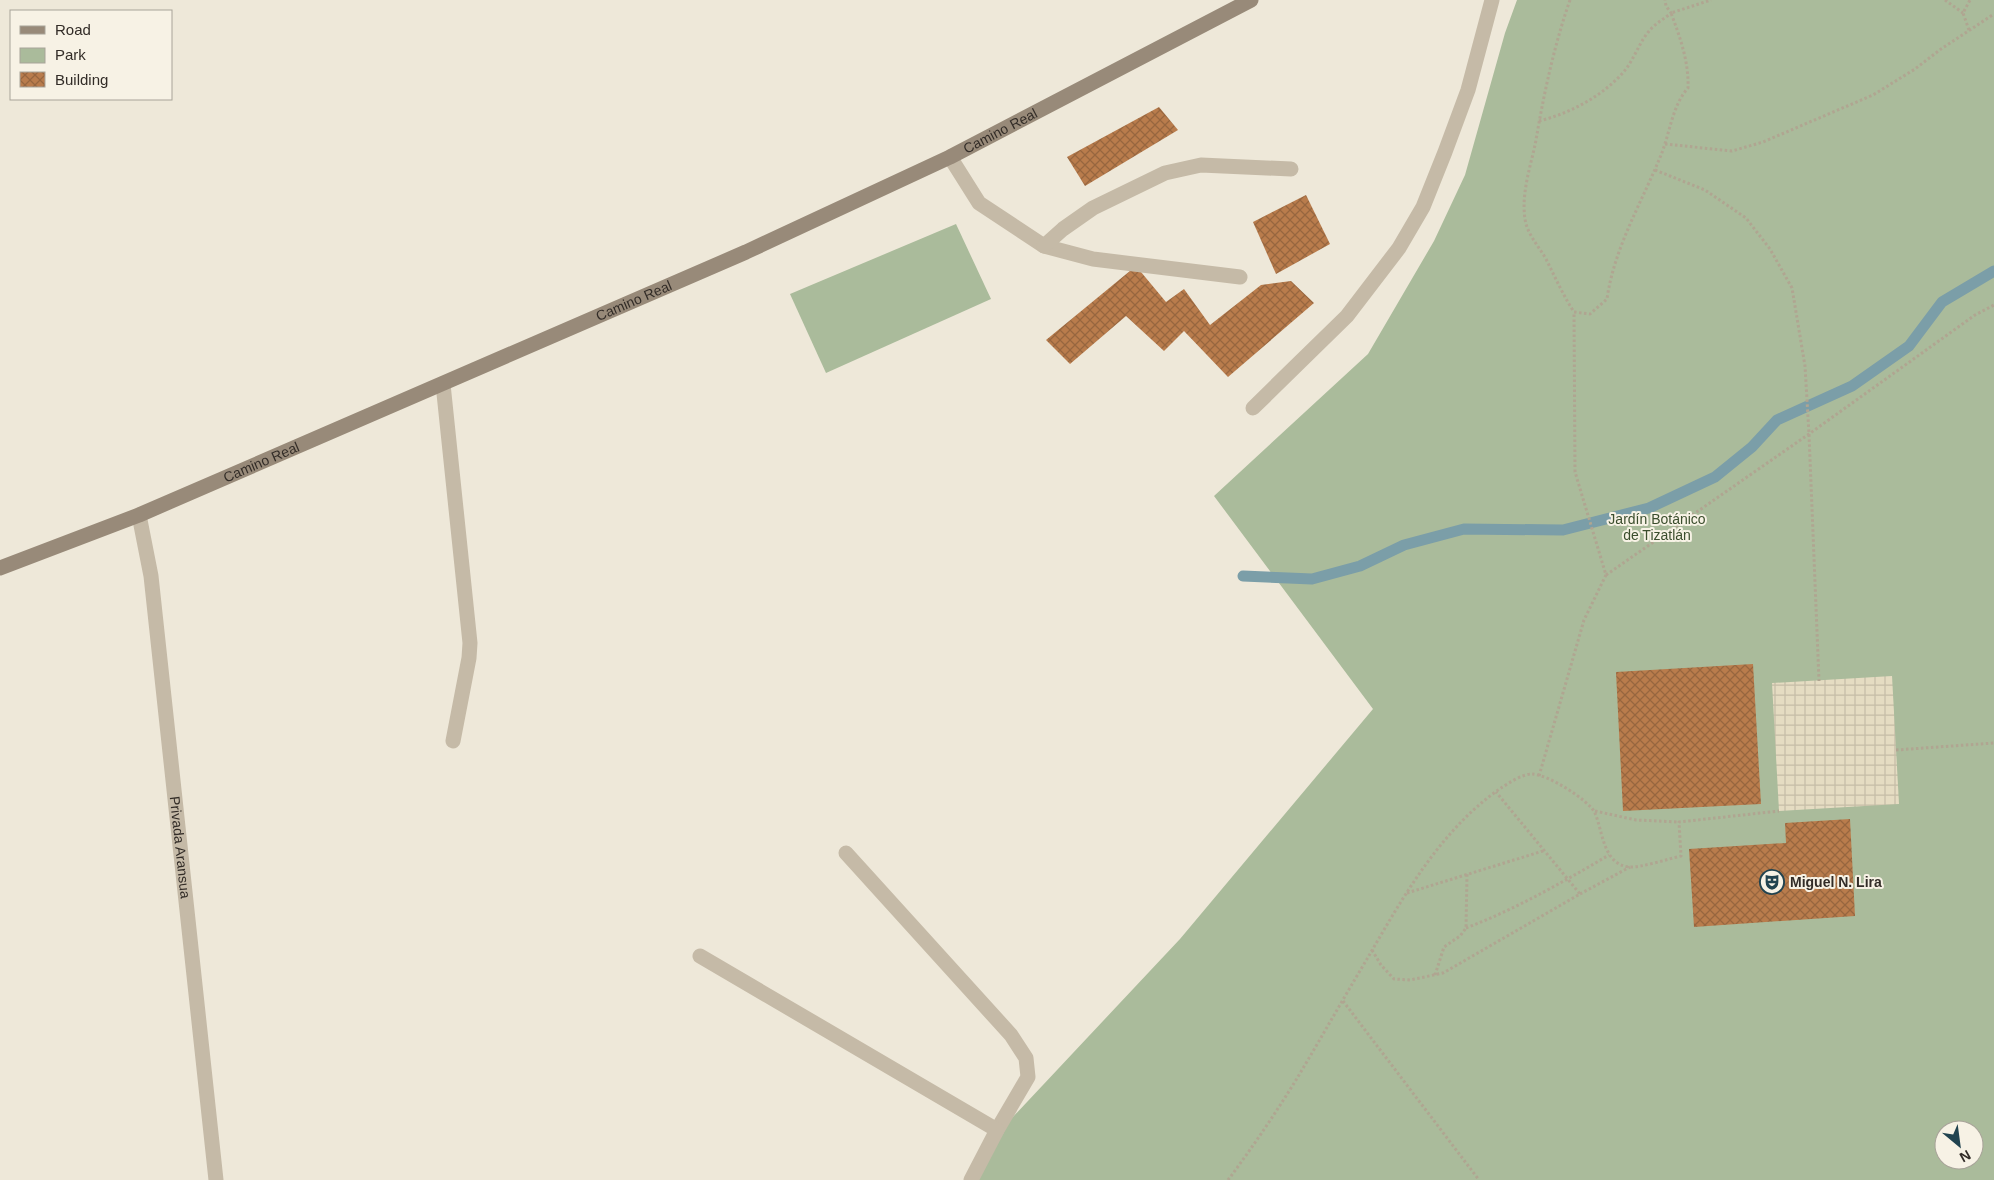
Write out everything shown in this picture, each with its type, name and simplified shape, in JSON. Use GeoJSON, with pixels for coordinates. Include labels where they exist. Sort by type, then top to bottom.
{"type":"FeatureCollection","features":[{"type":"Feature","properties":{"kind":"main road","name":"Camino Real"},"geometry":{"type":"LineString","coordinates":[[0,568],[140,515],[746,252],[950,157],[1252,0]]}},
{"type":"Feature","properties":{"kind":"street"},"geometry":{"type":"LineString","coordinates":[[1253,408],[1347,316],[1404,240],[1423,207],[1468,90],[1492,0]]}},
{"type":"Feature","properties":{"kind":"street"},"geometry":{"type":"LineString","coordinates":[[950,157],[979,203],[1044,246],[1093,259],[1240,277]]}},
{"type":"Feature","properties":{"kind":"street"},"geometry":{"type":"LineString","coordinates":[[1044,246],[1063,229],[1093,208],[1165,173],[1201,165],[1291,169]]}},
{"type":"Feature","properties":{"kind":"street"},"geometry":{"type":"LineString","coordinates":[[443,384],[470,643],[469,658],[453,741]]}},
{"type":"Feature","properties":{"kind":"street","name":"Privada Aransua"},"geometry":{"type":"LineString","coordinates":[[140,515],[151,576],[216,1180]]}},
{"type":"Feature","properties":{"kind":"street"},"geometry":{"type":"LineString","coordinates":[[846,853],[1011,1035],[1026,1058],[1028,1077],[971,1180]]}},
{"type":"Feature","properties":{"kind":"street"},"geometry":{"type":"LineString","coordinates":[[700,956],[997,1130]]}},
{"type":"Feature","properties":{"kind":"path"},"geometry":{"type":"LineString","coordinates":[[1570,0],[1549,72],[1528,171],[1524,202],[1525,220],[1531,237],[1546,259],[1574,312],[1575,472],[1606,575]]}},
{"type":"Feature","properties":{"kind":"path"},"geometry":{"type":"LineString","coordinates":[[1574,312],[1590,314],[1607,299],[1609,283],[1614,268],[1665,144],[1679,97],[1688,88],[1688,71],[1680,38],[1665,0]]}},
{"type":"Feature","properties":{"kind":"path"},"geometry":{"type":"LineString","coordinates":[[1539,121],[1552,118],[1577,107],[1602,92],[1625,70],[1650,30],[1671,13],[1711,0]]}},
{"type":"Feature","properties":{"kind":"path"},"geometry":{"type":"LineString","coordinates":[[1945,0],[1963,13],[1969,30]]}},
{"type":"Feature","properties":{"kind":"path"},"geometry":{"type":"LineString","coordinates":[[1963,13],[1970,0]]}},
{"type":"Feature","properties":{"kind":"path"},"geometry":{"type":"LineString","coordinates":[[1665,144],[1732,151],[1763,142],[1873,95],[1915,69],[1994,14]]}},
{"type":"Feature","properties":{"kind":"path"},"geometry":{"type":"LineString","coordinates":[[1655,170],[1705,190],[1746,218],[1770,249],[1792,288],[1804,366],[1809,434],[1819,681]]}},
{"type":"Feature","properties":{"kind":"path"},"geometry":{"type":"LineString","coordinates":[[1539,776],[1584,620],[1606,575],[1809,434],[1975,315],[1994,305]]}},
{"type":"Feature","properties":{"kind":"path"},"geometry":{"type":"LineString","coordinates":[[1896,750],[1994,743]]}},
{"type":"Feature","properties":{"kind":"path"},"geometry":{"type":"LineString","coordinates":[[1228,1180],[1262,1134],[1406,893],[1460,822],[1496,792],[1518,778],[1532,774],[1558,783],[1594,811],[1636,820],[1679,822],[1779,811]]}},
{"type":"Feature","properties":{"kind":"path"},"geometry":{"type":"LineString","coordinates":[[1496,792],[1580,894]]}},
{"type":"Feature","properties":{"kind":"path"},"geometry":{"type":"LineString","coordinates":[[1594,811],[1610,855],[1615,862],[1630,867]]}},
{"type":"Feature","properties":{"kind":"path"},"geometry":{"type":"LineString","coordinates":[[1372,950],[1382,966],[1394,979],[1410,980],[1443,973],[1630,867],[1681,856],[1679,822]]}},
{"type":"Feature","properties":{"kind":"path"},"geometry":{"type":"LineString","coordinates":[[1406,893],[1544,851]]}},
{"type":"Feature","properties":{"kind":"path"},"geometry":{"type":"LineString","coordinates":[[1435,975],[1444,947],[1460,936],[1466,928],[1567,879],[1610,855]]}},
{"type":"Feature","properties":{"kind":"path"},"geometry":{"type":"LineString","coordinates":[[1466,874],[1466,928]]}},
{"type":"Feature","properties":{"kind":"path"},"geometry":{"type":"LineString","coordinates":[[1342,1000],[1479,1180]]}},
{"type":"Feature","properties":{"kind":"green space","name":"Jardín Botánico de Tizatlán"},"geometry":{"type":"Polygon","coordinates":[[[1517,0],[1994,0],[1994,1180],[967,1180],[980,1152],[1180,939],[1373,709],[1214,496],[1368,354],[1434,241],[1465,175],[1505,33],[1517,0]]]}},
{"type":"Feature","properties":{"kind":"green space"},"geometry":{"type":"Polygon","coordinates":[[[956,224],[991,299],[826,373],[790,294],[956,224]]]}},
{"type":"Feature","properties":{"kind":"shaded area"},"geometry":{"type":"Polygon","coordinates":[[[1892,676],[1899,804],[1779,811],[1772,683],[1892,676]]]}},
{"type":"Feature","properties":{"kind":"building"},"geometry":{"type":"Polygon","coordinates":[[[1159,107],[1178,130],[1085,186],[1067,157],[1159,107]]]}},
{"type":"Feature","properties":{"kind":"building"},"geometry":{"type":"Polygon","coordinates":[[[1306,195],[1330,244],[1276,274],[1253,222],[1306,195]]]}},
{"type":"Feature","properties":{"kind":"building"},"geometry":{"type":"Polygon","coordinates":[[[1136,266],[1166,302],[1184,289],[1210,325],[1261,285],[1291,281],[1314,303],[1228,377],[1184,331],[1164,351],[1126,316],[1070,364],[1046,340],[1136,266]]]}},
{"type":"Feature","properties":{"kind":"building"},"geometry":{"type":"Polygon","coordinates":[[[1753,664],[1761,804],[1623,811],[1616,672],[1753,664]]]}},
{"type":"Feature","properties":{"kind":"building","name":"Miguel N. Lira"},"geometry":{"type":"Polygon","coordinates":[[[1850,819],[1855,916],[1694,927],[1689,849],[1786,843],[1785,823],[1850,819]]]}},
{"type":"Feature","properties":{"kind":"waterway"},"geometry":{"type":"LineString","coordinates":[[1243,576],[1312,579],[1360,566],[1404,545],[1464,529],[1563,530],[1649,508],[1715,477],[1752,447],[1777,420],[1852,386],[1909,346],[1942,302],[1994,271]]}},
{"type":"Feature","properties":{"kind":"place","name":"Miguel N. Lira"},"geometry":{"type":"Point","coordinates":[1772,882]}}]}
